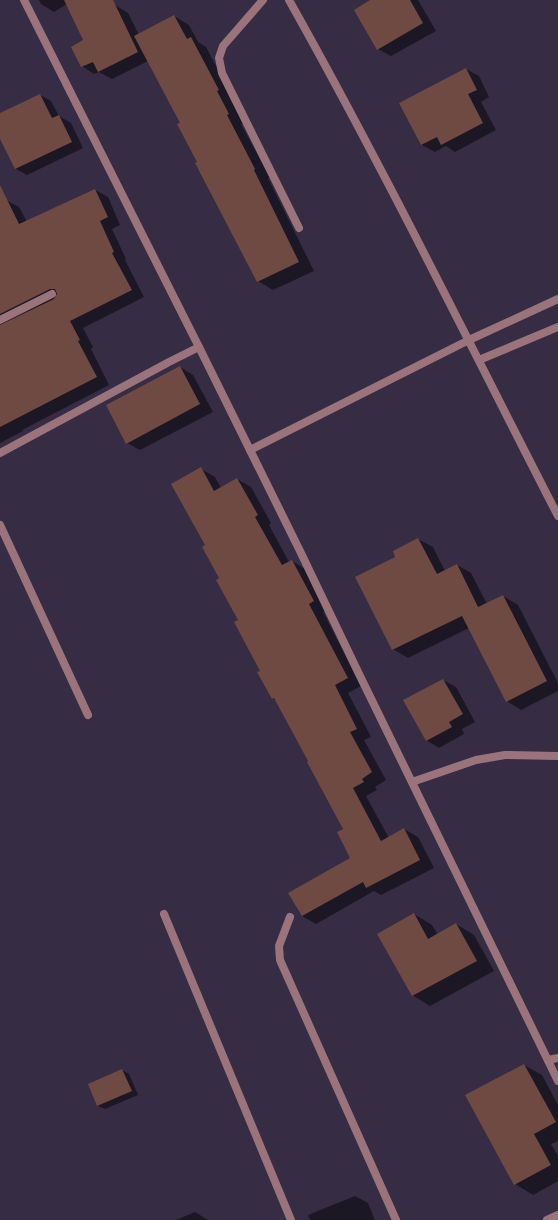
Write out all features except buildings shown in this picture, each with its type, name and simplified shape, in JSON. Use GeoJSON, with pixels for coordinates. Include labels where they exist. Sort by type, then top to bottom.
{"type":"FeatureCollection","features":[{"type":"Feature","properties":{"kind":"street"},"geometry":{"type":"LineString","coordinates":[[24,0],[200,347],[558,1081]]}},
{"type":"Feature","properties":{"kind":"street"},"geometry":{"type":"LineString","coordinates":[[263,0],[223,46],[219,58],[222,73],[299,228]]}},
{"type":"Feature","properties":{"kind":"street"},"geometry":{"type":"LineString","coordinates":[[289,0],[354,118],[558,516]]}},
{"type":"Feature","properties":{"kind":"street"},"geometry":{"type":"LineString","coordinates":[[0,320],[52,294]]}},
{"type":"Feature","properties":{"kind":"street"},"geometry":{"type":"LineString","coordinates":[[250,450],[469,340],[558,299]]}},
{"type":"Feature","properties":{"kind":"street"},"geometry":{"type":"LineString","coordinates":[[479,360],[558,327]]}},
{"type":"Feature","properties":{"kind":"street"},"geometry":{"type":"LineString","coordinates":[[0,452],[200,347]]}},
{"type":"Feature","properties":{"kind":"street"},"geometry":{"type":"LineString","coordinates":[[0,525],[88,715]]}},
{"type":"Feature","properties":{"kind":"street"},"geometry":{"type":"LineString","coordinates":[[412,782],[476,760],[505,755],[558,756]]}},
{"type":"Feature","properties":{"kind":"street"},"geometry":{"type":"LineString","coordinates":[[164,914],[291,1220]]}},
{"type":"Feature","properties":{"kind":"street"},"geometry":{"type":"LineString","coordinates":[[290,917],[279,946],[280,960],[396,1220]]}},
{"type":"Feature","properties":{"kind":"street"},"geometry":{"type":"LineString","coordinates":[[548,1060],[558,1058]]}},
{"type":"Feature","properties":{"kind":"street"},"geometry":{"type":"LineString","coordinates":[[546,1220],[558,1215]]}}]}
